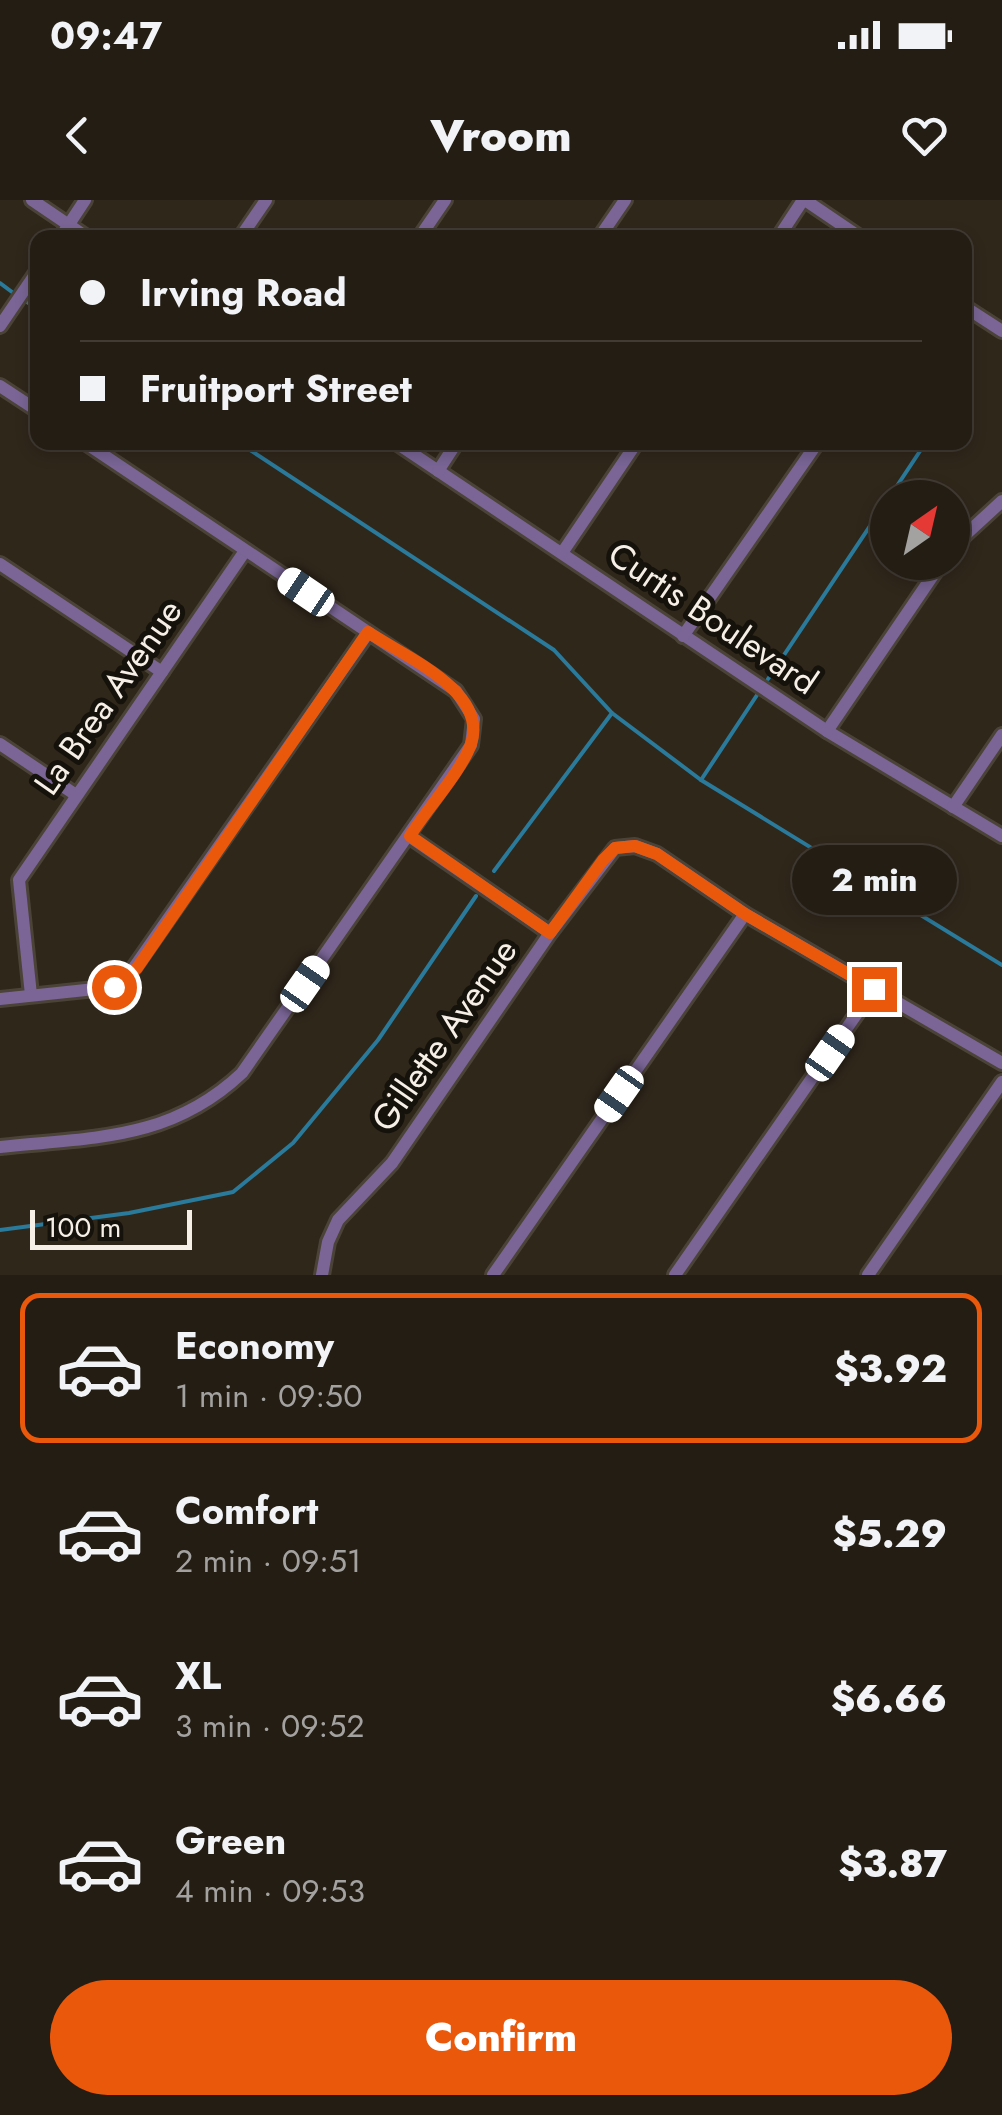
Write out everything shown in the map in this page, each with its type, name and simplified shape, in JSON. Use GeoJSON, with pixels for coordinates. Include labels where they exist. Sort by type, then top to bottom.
{"type":"FeatureCollection","features":[{"type":"Feature","properties":{"kind":"street"},"geometry":{"type":"LineString","coordinates":[[32,200],[77,230]]}},
{"type":"Feature","properties":{"kind":"street"},"geometry":{"type":"LineString","coordinates":[[65,230],[85,200]]}},
{"type":"Feature","properties":{"kind":"street"},"geometry":{"type":"LineString","coordinates":[[245,230],[266,200]]}},
{"type":"Feature","properties":{"kind":"street"},"geometry":{"type":"LineString","coordinates":[[425,230],[446,200]]}},
{"type":"Feature","properties":{"kind":"street"},"geometry":{"type":"LineString","coordinates":[[604,230],[625,200]]}},
{"type":"Feature","properties":{"kind":"street"},"geometry":{"type":"LineString","coordinates":[[783,230],[804,200],[849,230]]}},
{"type":"Feature","properties":{"kind":"street"},"geometry":{"type":"LineString","coordinates":[[0,326],[30,282]]}},
{"type":"Feature","properties":{"kind":"street"},"geometry":{"type":"LineString","coordinates":[[972,312],[1002,331]]}},
{"type":"Feature","properties":{"kind":"street"},"geometry":{"type":"LineString","coordinates":[[0,386],[30,407]]}},
{"type":"Feature","properties":{"kind":"street"},"geometry":{"type":"LineString","coordinates":[[0,1147],[142,1132],[183,1118],[214,1100],[242,1073],[410,836],[470,745],[474,719],[463,698],[96,450]]}},
{"type":"Feature","properties":{"kind":"street","name":"Curtis Boulevard"},"geometry":{"type":"LineString","coordinates":[[407,450],[827,731],[1002,836]]}},
{"type":"Feature","properties":{"kind":"street"},"geometry":{"type":"LineString","coordinates":[[438,471],[452,450]]}},
{"type":"Feature","properties":{"kind":"street"},"geometry":{"type":"LineString","coordinates":[[562,553],[632,450]]}},
{"type":"Feature","properties":{"kind":"street"},"geometry":{"type":"LineString","coordinates":[[683,636],[812,450]]}},
{"type":"Feature","properties":{"kind":"street"},"geometry":{"type":"LineString","coordinates":[[970,531],[1002,501]]}},
{"type":"Feature","properties":{"kind":"street","name":"La Brea Avenue"},"geometry":{"type":"LineString","coordinates":[[32,996],[19,880],[245,551]]}},
{"type":"Feature","properties":{"kind":"street"},"geometry":{"type":"LineString","coordinates":[[0,564],[162,672]]}},
{"type":"Feature","properties":{"kind":"street"},"geometry":{"type":"LineString","coordinates":[[827,731],[930,580]]}},
{"type":"Feature","properties":{"kind":"street"},"geometry":{"type":"LineString","coordinates":[[0,999],[114,987],[126,979],[368,632]]}},
{"type":"Feature","properties":{"kind":"street"},"geometry":{"type":"LineString","coordinates":[[953,807],[1002,735]]}},
{"type":"Feature","properties":{"kind":"street"},"geometry":{"type":"LineString","coordinates":[[0,744],[76,795]]}},
{"type":"Feature","properties":{"kind":"street"},"geometry":{"type":"LineString","coordinates":[[410,836],[550,933]]}},
{"type":"Feature","properties":{"kind":"street","name":"Gillette Avenue"},"geometry":{"type":"LineString","coordinates":[[322,1275],[328,1242],[338,1220],[392,1163],[550,933],[615,848],[635,846],[657,854],[745,914]]}},
{"type":"Feature","properties":{"kind":"street"},"geometry":{"type":"LineString","coordinates":[[493,1275],[745,914],[1002,1063]]}},
{"type":"Feature","properties":{"kind":"street"},"geometry":{"type":"LineString","coordinates":[[675,1275],[874,989]]}},
{"type":"Feature","properties":{"kind":"street"},"geometry":{"type":"LineString","coordinates":[[868,1275],[1002,1082]]}},
{"type":"Feature","properties":{"kind":"waterway"},"geometry":{"type":"LineString","coordinates":[[0,283],[12,292]]}},
{"type":"Feature","properties":{"kind":"waterway"},"geometry":{"type":"LineString","coordinates":[[250,450],[554,650],[612,713],[701,780],[1002,965]]}},
{"type":"Feature","properties":{"kind":"waterway"},"geometry":{"type":"LineString","coordinates":[[901,480],[921,450]]}},
{"type":"Feature","properties":{"kind":"waterway"},"geometry":{"type":"LineString","coordinates":[[768,679],[870,526]]}},
{"type":"Feature","properties":{"kind":"waterway"},"geometry":{"type":"LineString","coordinates":[[701,780],[759,692]]}},
{"type":"Feature","properties":{"kind":"waterway"},"geometry":{"type":"LineString","coordinates":[[494,871],[612,713]]}},
{"type":"Feature","properties":{"kind":"waterway"},"geometry":{"type":"LineString","coordinates":[[0,1230],[129,1213],[233,1192],[293,1143],[378,1040],[476,896]]}},
{"type":"Feature","properties":{"kind":"route"},"geometry":{"type":"LineString","coordinates":[[114,987],[137,968],[368,632],[456,691],[474,719],[470,745],[410,836],[550,933],[603,860],[615,848],[635,846],[657,854],[745,914],[874,989]]}}]}
